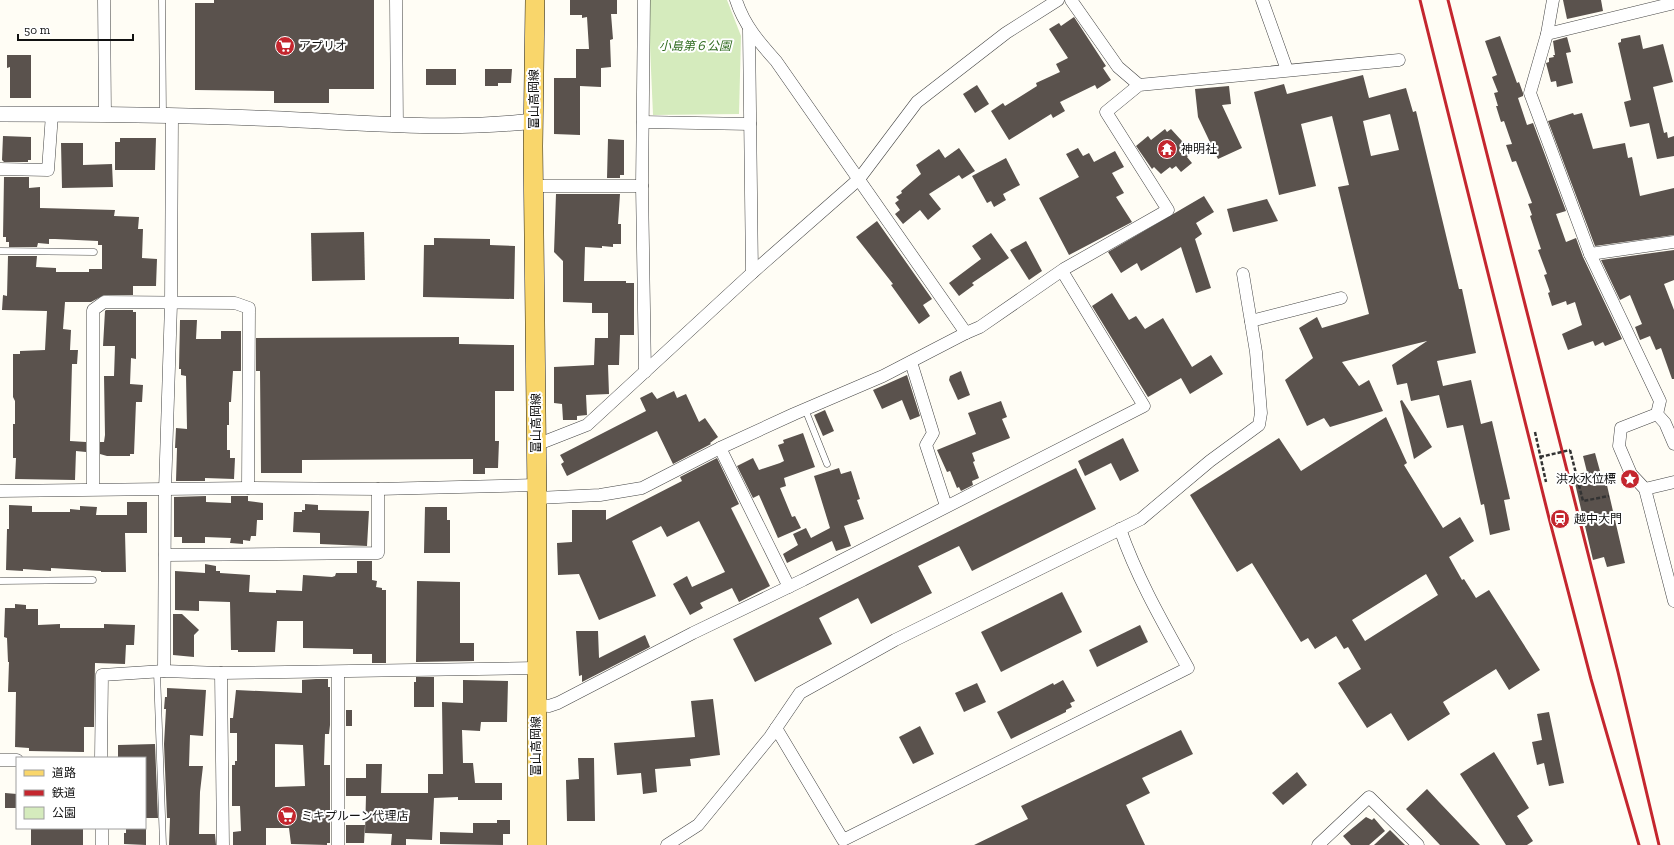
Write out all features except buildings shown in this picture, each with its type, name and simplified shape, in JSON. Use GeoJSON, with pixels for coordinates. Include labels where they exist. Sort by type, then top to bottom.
{"type":"FeatureCollection","features":[{"type":"Feature","properties":{"kind":"main road","name":"富山高岡線"},"geometry":{"type":"LineString","coordinates":[[535,0],[533,121],[536,445],[537,845]]}},
{"type":"Feature","properties":{"kind":"street"},"geometry":{"type":"LineString","coordinates":[[104,0],[105,114]]}},
{"type":"Feature","properties":{"kind":"street"},"geometry":{"type":"LineString","coordinates":[[396,0],[397,124]]}},
{"type":"Feature","properties":{"kind":"street"},"geometry":{"type":"LineString","coordinates":[[644,0],[642,186],[645,372]]}},
{"type":"Feature","properties":{"kind":"street"},"geometry":{"type":"LineString","coordinates":[[736,0],[740,14],[749,30],[776,61],[966,333]]}},
{"type":"Feature","properties":{"kind":"street"},"geometry":{"type":"LineString","coordinates":[[536,445],[587,425],[752,273],[859,179],[917,102],[1006,33],[1058,0]]}},
{"type":"Feature","properties":{"kind":"street"},"geometry":{"type":"LineString","coordinates":[[1070,0],[1118,67],[1139,85]]}},
{"type":"Feature","properties":{"kind":"street"},"geometry":{"type":"LineString","coordinates":[[1262,0],[1287,70]]}},
{"type":"Feature","properties":{"kind":"street"},"geometry":{"type":"LineString","coordinates":[[1553,0],[1547,34],[1530,93],[1590,254],[1660,400],[1657,414]]}},
{"type":"Feature","properties":{"kind":"street"},"geometry":{"type":"LineString","coordinates":[[1547,34],[1656,4],[1674,3]]}},
{"type":"Feature","properties":{"kind":"street"},"geometry":{"type":"LineString","coordinates":[[749,30],[752,273]]}},
{"type":"Feature","properties":{"kind":"street"},"geometry":{"type":"LineString","coordinates":[[0,491],[248,488],[536,492],[600,495],[642,488],[720,448],[805,409],[883,376],[980,327],[1062,271],[1168,210],[1106,112],[1139,85],[1399,60]]}},
{"type":"Feature","properties":{"kind":"street"},"geometry":{"type":"LineString","coordinates":[[0,114],[167,115],[397,124],[509,124],[533,121]]}},
{"type":"Feature","properties":{"kind":"street"},"geometry":{"type":"LineString","coordinates":[[0,169],[48,170],[52,114]]}},
{"type":"Feature","properties":{"kind":"street"},"geometry":{"type":"LineString","coordinates":[[160,671],[165,555],[165,490],[171,304],[167,115]]}},
{"type":"Feature","properties":{"kind":"street"},"geometry":{"type":"LineString","coordinates":[[643,122],[750,124]]}},
{"type":"Feature","properties":{"kind":"street"},"geometry":{"type":"LineString","coordinates":[[534,186],[642,186]]}},
{"type":"Feature","properties":{"kind":"street"},"geometry":{"type":"LineString","coordinates":[[1590,254],[1674,242]]}},
{"type":"Feature","properties":{"kind":"street"},"geometry":{"type":"LineString","coordinates":[[536,705],[549,706],[558,703],[693,633],[789,587],[1144,406],[1062,271]]}},
{"type":"Feature","properties":{"kind":"street"},"geometry":{"type":"LineString","coordinates":[[667,845],[698,825],[776,728],[800,693],[895,640],[1141,519],[1210,461],[1259,425],[1262,413],[1256,352],[1243,274]]}},
{"type":"Feature","properties":{"kind":"street"},"geometry":{"type":"LineString","coordinates":[[1251,321],[1341,298]]}},
{"type":"Feature","properties":{"kind":"street"},"geometry":{"type":"LineString","coordinates":[[93,489],[93,310],[104,302],[171,304],[235,302],[249,308],[248,488]]}},
{"type":"Feature","properties":{"kind":"street"},"geometry":{"type":"LineString","coordinates":[[911,362],[933,433],[926,445],[946,506]]}},
{"type":"Feature","properties":{"kind":"street"},"geometry":{"type":"LineString","coordinates":[[1657,414],[1665,423],[1674,444]]}},
{"type":"Feature","properties":{"kind":"street"},"geometry":{"type":"LineString","coordinates":[[1657,414],[1621,428],[1619,446],[1631,474],[1645,489],[1674,601]]}},
{"type":"Feature","properties":{"kind":"street"},"geometry":{"type":"LineString","coordinates":[[720,448],[789,587]]}},
{"type":"Feature","properties":{"kind":"street"},"geometry":{"type":"LineString","coordinates":[[1645,489],[1674,482]]}},
{"type":"Feature","properties":{"kind":"street"},"geometry":{"type":"LineString","coordinates":[[165,555],[378,553],[378,489]]}},
{"type":"Feature","properties":{"kind":"street"},"geometry":{"type":"LineString","coordinates":[[776,728],[843,840],[1188,668],[1163,624],[1130,557],[1120,529]]}},
{"type":"Feature","properties":{"kind":"street"},"geometry":{"type":"LineString","coordinates":[[101,757],[102,675],[160,671],[221,673],[536,668]]}},
{"type":"Feature","properties":{"kind":"street"},"geometry":{"type":"LineString","coordinates":[[338,672],[338,845]]}},
{"type":"Feature","properties":{"kind":"street"},"geometry":{"type":"LineString","coordinates":[[221,673],[223,845]]}},
{"type":"Feature","properties":{"kind":"street"},"geometry":{"type":"LineString","coordinates":[[0,760],[16,760]]}},
{"type":"Feature","properties":{"kind":"street"},"geometry":{"type":"LineString","coordinates":[[1318,845],[1369,797],[1418,845]]}},
{"type":"Feature","properties":{"kind":"street"},"geometry":{"type":"LineString","coordinates":[[102,829],[102,845]]}},
{"type":"Feature","properties":{"kind":"lane"},"geometry":{"type":"LineString","coordinates":[[162,0],[167,115]]}},
{"type":"Feature","properties":{"kind":"lane"},"geometry":{"type":"LineString","coordinates":[[0,252],[94,252]]}},
{"type":"Feature","properties":{"kind":"lane"},"geometry":{"type":"LineString","coordinates":[[805,409],[827,464]]}},
{"type":"Feature","properties":{"kind":"lane"},"geometry":{"type":"LineString","coordinates":[[0,581],[93,580]]}},
{"type":"Feature","properties":{"kind":"lane"},"geometry":{"type":"LineString","coordinates":[[160,671],[163,845]]}},
{"type":"Feature","properties":{"kind":"path"},"geometry":{"type":"LineString","coordinates":[[1535,432],[1546,482]]}},
{"type":"Feature","properties":{"kind":"path"},"geometry":{"type":"LineString","coordinates":[[1540,457],[1570,450],[1583,501],[1609,496]]}},
{"type":"Feature","properties":{"kind":"green space","name":"小島第６公園"},"geometry":{"type":"Polygon","coordinates":[[[648,0],[727,0],[741,36],[739,114],[653,115],[648,0]]]}},
{"type":"Feature","properties":{"kind":"railway"},"geometry":{"type":"LineString","coordinates":[[1420,0],[1549,518],[1591,679],[1639,845]]}},
{"type":"Feature","properties":{"kind":"railway"},"geometry":{"type":"LineString","coordinates":[[1448,0],[1618,672],[1659,845]]}},
{"type":"Feature","properties":{"kind":"place","name":"アプリオ"},"geometry":{"type":"Point","coordinates":[285,46]}},
{"type":"Feature","properties":{"kind":"place","name":"神明社"},"geometry":{"type":"Point","coordinates":[1167,149]}},
{"type":"Feature","properties":{"kind":"place","name":"洪水水位標"},"geometry":{"type":"Point","coordinates":[1630,479]}},
{"type":"Feature","properties":{"kind":"place","name":"越中大門"},"geometry":{"type":"Point","coordinates":[1560,519]}},
{"type":"Feature","properties":{"kind":"place","name":"ミキプルーン代理店"},"geometry":{"type":"Point","coordinates":[287,816]}}]}
